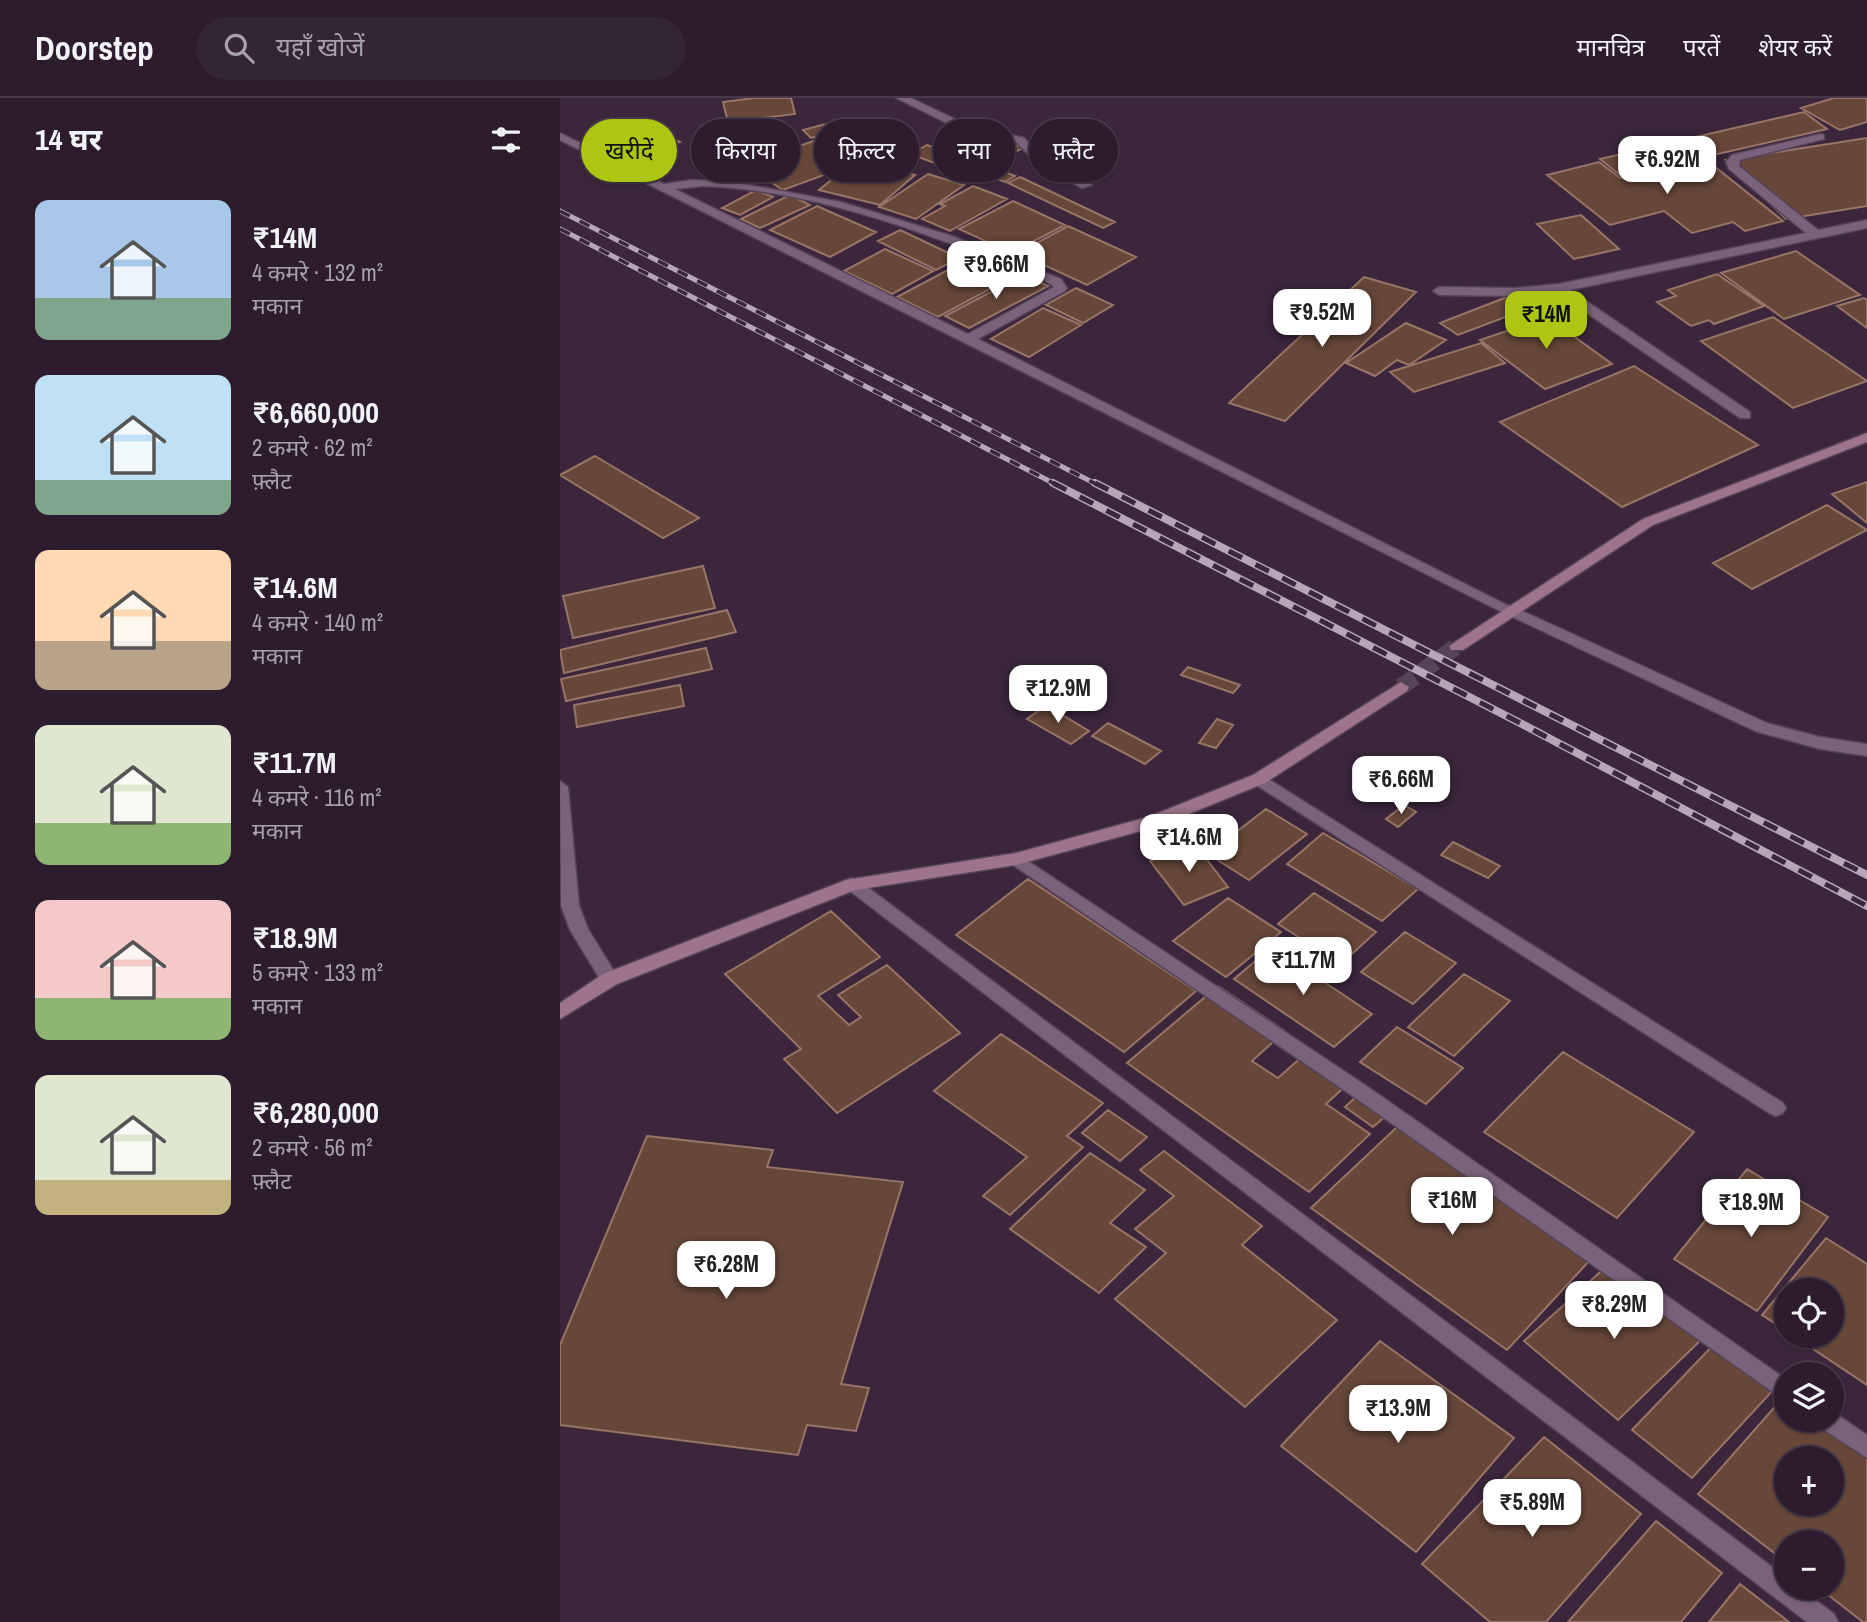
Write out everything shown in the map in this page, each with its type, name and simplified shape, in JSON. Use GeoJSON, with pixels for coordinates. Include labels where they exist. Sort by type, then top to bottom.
{"type":"FeatureCollection","features":[{"type":"Feature","properties":{"kind":"street"},"geometry":{"type":"LineString","coordinates":[[902,98],[957,124],[1007,134],[1020,140],[1044,164],[1087,185]]}},
{"type":"Feature","properties":{"kind":"street"},"geometry":{"type":"LineString","coordinates":[[560,136],[1510,610],[1761,727],[1820,743],[1867,750]]}},
{"type":"Feature","properties":{"kind":"street"},"geometry":{"type":"LineString","coordinates":[[1814,233],[1734,167],[1732,162],[1736,157],[1820,138]]}},
{"type":"Feature","properties":{"kind":"street"},"geometry":{"type":"LineString","coordinates":[[665,187],[702,181],[839,203],[998,257],[1057,282],[1061,288],[970,339]]}},
{"type":"Feature","properties":{"kind":"street"},"geometry":{"type":"LineString","coordinates":[[1439,291],[1515,292],[1559,288],[1867,224]]}},
{"type":"Feature","properties":{"kind":"street"},"geometry":{"type":"LineString","coordinates":[[1559,288],[1745,415]]}},
{"type":"Feature","properties":{"kind":"street"},"geometry":{"type":"LineString","coordinates":[[1457,646],[1648,522],[1867,437]]}},
{"type":"Feature","properties":{"kind":"street"},"geometry":{"type":"LineString","coordinates":[[560,1012],[610,979],[852,884],[1016,859],[1153,822],[1259,779],[1401,687]]}},
{"type":"Feature","properties":{"kind":"street"},"geometry":{"type":"LineString","coordinates":[[1259,779],[1776,1108]]}},
{"type":"Feature","properties":{"kind":"street"},"geometry":{"type":"LineString","coordinates":[[560,787],[565,906],[610,979]]}},
{"type":"Feature","properties":{"kind":"street"},"geometry":{"type":"LineString","coordinates":[[1016,859],[1349,1084],[1774,1383]]}},
{"type":"Feature","properties":{"kind":"street"},"geometry":{"type":"LineString","coordinates":[[852,884],[1826,1622]]}},
{"type":"Feature","properties":{"kind":"street"},"geometry":{"type":"LineString","coordinates":[[1844,1432],[1867,1448]]}},
{"type":"Feature","properties":{"kind":"building"},"geometry":{"type":"Polygon","coordinates":[[[754,98],[791,98],[795,114],[727,119],[723,102],[754,98]]]}},
{"type":"Feature","properties":{"kind":"building"},"geometry":{"type":"Polygon","coordinates":[[[1834,98],[1867,98],[1867,122],[1840,130],[1801,108],[1834,98]]]}},
{"type":"Feature","properties":{"kind":"building"},"geometry":{"type":"Polygon","coordinates":[[[1804,112],[1827,129],[1621,176],[1600,159],[1804,112]]]}},
{"type":"Feature","properties":{"kind":"building"},"geometry":{"type":"Polygon","coordinates":[[[814,127],[814,137],[811,138],[803,130],[814,127]]]}},
{"type":"Feature","properties":{"kind":"building"},"geometry":{"type":"Polygon","coordinates":[[[1867,138],[1867,206],[1786,219],[1726,160],[1867,138]]]}},
{"type":"Feature","properties":{"kind":"building"},"geometry":{"type":"Polygon","coordinates":[[[814,141],[814,179],[783,190],[771,182],[800,182],[800,146],[814,141]]]}},
{"type":"Feature","properties":{"kind":"building"},"geometry":{"type":"Polygon","coordinates":[[[927,145],[933,147],[933,163],[919,157],[919,150],[927,145]]]}},
{"type":"Feature","properties":{"kind":"building"},"geometry":{"type":"Polygon","coordinates":[[[1693,160],[1705,168],[1714,166],[1783,221],[1745,231],[1733,222],[1692,233],[1664,211],[1610,225],[1547,175],[1599,162],[1620,178],[1693,160]]]}},
{"type":"Feature","properties":{"kind":"building"},"geometry":{"type":"Polygon","coordinates":[[[928,174],[933,176],[933,182],[964,185],[916,219],[879,207],[919,182],[928,174]]]}},
{"type":"Feature","properties":{"kind":"building"},"geometry":{"type":"Polygon","coordinates":[[[1020,177],[1115,222],[1103,228],[1008,183],[1015,182],[1020,177]]]}},
{"type":"Feature","properties":{"kind":"building"},"geometry":{"type":"Polygon","coordinates":[[[829,182],[907,182],[880,205],[819,190],[829,182]]]}},
{"type":"Feature","properties":{"kind":"building"},"geometry":{"type":"Polygon","coordinates":[[[973,186],[1007,199],[950,231],[922,219],[945,206],[940,204],[973,186]]]}},
{"type":"Feature","properties":{"kind":"building"},"geometry":{"type":"Polygon","coordinates":[[[756,190],[773,197],[740,215],[722,208],[756,190]]]}},
{"type":"Feature","properties":{"kind":"building"},"geometry":{"type":"Polygon","coordinates":[[[790,195],[810,205],[760,228],[741,219],[790,195]]]}},
{"type":"Feature","properties":{"kind":"building"},"geometry":{"type":"Polygon","coordinates":[[[1013,201],[1065,225],[1011,253],[959,229],[1013,201]]]}},
{"type":"Feature","properties":{"kind":"building"},"geometry":{"type":"Polygon","coordinates":[[[817,206],[876,232],[830,257],[770,230],[817,206]]]}},
{"type":"Feature","properties":{"kind":"building"},"geometry":{"type":"Polygon","coordinates":[[[1581,215],[1619,249],[1574,259],[1537,224],[1581,215]]]}},
{"type":"Feature","properties":{"kind":"building"},"geometry":{"type":"Polygon","coordinates":[[[1068,226],[1136,257],[1087,285],[1018,253],[1068,226]]]}},
{"type":"Feature","properties":{"kind":"building"},"geometry":{"type":"Polygon","coordinates":[[[900,230],[959,258],[936,270],[878,241],[900,230]]]}},
{"type":"Feature","properties":{"kind":"building"},"geometry":{"type":"Polygon","coordinates":[[[885,249],[933,271],[892,294],[844,271],[885,249]]]}},
{"type":"Feature","properties":{"kind":"building"},"geometry":{"type":"Polygon","coordinates":[[[1796,251],[1860,295],[1784,319],[1721,273],[1796,251]]]}},
{"type":"Feature","properties":{"kind":"building"},"geometry":{"type":"Polygon","coordinates":[[[974,256],[1016,275],[938,317],[897,297],[974,256]]]}},
{"type":"Feature","properties":{"kind":"building"},"geometry":{"type":"Polygon","coordinates":[[[1717,274],[1764,306],[1714,324],[1709,320],[1691,326],[1657,302],[1676,296],[1668,290],[1717,274]]]}},
{"type":"Feature","properties":{"kind":"building"},"geometry":{"type":"Polygon","coordinates":[[[1023,275],[1048,286],[969,328],[945,316],[1023,275]]]}},
{"type":"Feature","properties":{"kind":"building"},"geometry":{"type":"Polygon","coordinates":[[[1364,277],[1416,292],[1285,421],[1229,403],[1364,277]]]}},
{"type":"Feature","properties":{"kind":"building"},"geometry":{"type":"Polygon","coordinates":[[[1076,288],[1113,305],[1083,323],[1046,305],[1076,288]]]}},
{"type":"Feature","properties":{"kind":"building"},"geometry":{"type":"Polygon","coordinates":[[[1512,295],[1529,308],[1458,335],[1440,323],[1512,295]]]}},
{"type":"Feature","properties":{"kind":"building"},"geometry":{"type":"Polygon","coordinates":[[[1864,298],[1867,300],[1867,328],[1837,306],[1864,298]]]}},
{"type":"Feature","properties":{"kind":"building"},"geometry":{"type":"Polygon","coordinates":[[[1043,308],[1081,325],[1029,357],[991,339],[1043,308]]]}},
{"type":"Feature","properties":{"kind":"building"},"geometry":{"type":"Polygon","coordinates":[[[1544,312],[1612,364],[1545,389],[1480,340],[1527,324],[1521,320],[1544,312]]]}},
{"type":"Feature","properties":{"kind":"building"},"geometry":{"type":"Polygon","coordinates":[[[1773,317],[1867,381],[1793,408],[1701,341],[1773,317]]]}},
{"type":"Feature","properties":{"kind":"building"},"geometry":{"type":"Polygon","coordinates":[[[1406,323],[1446,340],[1409,365],[1397,360],[1375,376],[1346,363],[1406,323]]]}},
{"type":"Feature","properties":{"kind":"building"},"geometry":{"type":"Polygon","coordinates":[[[1481,343],[1505,363],[1414,392],[1390,372],[1481,343]]]}},
{"type":"Feature","properties":{"kind":"building"},"geometry":{"type":"Polygon","coordinates":[[[1634,366],[1758,445],[1622,507],[1500,422],[1634,366]]]}},
{"type":"Feature","properties":{"kind":"building"},"geometry":{"type":"Polygon","coordinates":[[[595,456],[699,518],[663,538],[560,475],[595,456]]]}},
{"type":"Feature","properties":{"kind":"building"},"geometry":{"type":"Polygon","coordinates":[[[1867,482],[1867,523],[1832,494],[1867,482]]]}},
{"type":"Feature","properties":{"kind":"building"},"geometry":{"type":"Polygon","coordinates":[[[1827,505],[1867,530],[1752,589],[1713,563],[1827,505]]]}},
{"type":"Feature","properties":{"kind":"building"},"geometry":{"type":"Polygon","coordinates":[[[703,566],[715,608],[573,638],[563,596],[703,566]]]}},
{"type":"Feature","properties":{"kind":"building"},"geometry":{"type":"Polygon","coordinates":[[[727,610],[736,632],[564,673],[560,650],[727,610]]]}},
{"type":"Feature","properties":{"kind":"building"},"geometry":{"type":"Polygon","coordinates":[[[706,648],[712,669],[566,701],[561,679],[706,648]]]}},
{"type":"Feature","properties":{"kind":"building"},"geometry":{"type":"Polygon","coordinates":[[[1188,667],[1240,685],[1233,693],[1181,675],[1188,667]]]}},
{"type":"Feature","properties":{"kind":"building"},"geometry":{"type":"Polygon","coordinates":[[[680,685],[684,706],[577,727],[574,705],[680,685]]]}},
{"type":"Feature","properties":{"kind":"building"},"geometry":{"type":"Polygon","coordinates":[[[1046,705],[1089,731],[1071,744],[1027,719],[1046,705]]]}},
{"type":"Feature","properties":{"kind":"building"},"geometry":{"type":"Polygon","coordinates":[[[1217,719],[1233,725],[1216,748],[1199,743],[1217,719]]]}},
{"type":"Feature","properties":{"kind":"building"},"geometry":{"type":"Polygon","coordinates":[[[1108,723],[1161,751],[1145,764],[1092,736],[1108,723]]]}},
{"type":"Feature","properties":{"kind":"building"},"geometry":{"type":"Polygon","coordinates":[[[1404,805],[1416,812],[1398,827],[1386,819],[1404,805]]]}},
{"type":"Feature","properties":{"kind":"building"},"geometry":{"type":"Polygon","coordinates":[[[1266,809],[1307,834],[1249,880],[1208,854],[1266,809]]]}},
{"type":"Feature","properties":{"kind":"building"},"geometry":{"type":"Polygon","coordinates":[[[1323,833],[1418,889],[1382,921],[1287,864],[1323,833]]]}},
{"type":"Feature","properties":{"kind":"building"},"geometry":{"type":"Polygon","coordinates":[[[1453,842],[1500,866],[1488,878],[1441,855],[1453,842]]]}},
{"type":"Feature","properties":{"kind":"building"},"geometry":{"type":"Polygon","coordinates":[[[1194,843],[1228,887],[1184,905],[1150,861],[1194,843]]]}},
{"type":"Feature","properties":{"kind":"building"},"geometry":{"type":"Polygon","coordinates":[[[1028,879],[1196,991],[1124,1052],[956,935],[1028,879]]]}},
{"type":"Feature","properties":{"kind":"building"},"geometry":{"type":"Polygon","coordinates":[[[1314,893],[1376,932],[1341,964],[1278,924],[1314,893]]]}},
{"type":"Feature","properties":{"kind":"building"},"geometry":{"type":"Polygon","coordinates":[[[1228,898],[1281,932],[1226,977],[1173,941],[1228,898]]]}},
{"type":"Feature","properties":{"kind":"building"},"geometry":{"type":"Polygon","coordinates":[[[831,911],[880,957],[818,996],[849,1025],[861,1017],[838,995],[887,965],[960,1033],[837,1113],[784,1059],[801,1049],[725,974],[831,911]]]}},
{"type":"Feature","properties":{"kind":"building"},"geometry":{"type":"Polygon","coordinates":[[[1405,932],[1456,963],[1413,1004],[1361,972],[1405,932]]]}},
{"type":"Feature","properties":{"kind":"building"},"geometry":{"type":"Polygon","coordinates":[[[1272,947],[1372,1014],[1334,1047],[1234,979],[1272,947]]]}},
{"type":"Feature","properties":{"kind":"building"},"geometry":{"type":"Polygon","coordinates":[[[1464,974],[1510,1001],[1454,1056],[1408,1027],[1464,974]]]}},
{"type":"Feature","properties":{"kind":"building"},"geometry":{"type":"Polygon","coordinates":[[[1218,986],[1285,1031],[1252,1061],[1278,1078],[1306,1053],[1350,1082],[1326,1104],[1370,1134],[1309,1192],[1127,1063],[1218,986]]]}},
{"type":"Feature","properties":{"kind":"building"},"geometry":{"type":"Polygon","coordinates":[[[1397,1027],[1463,1068],[1426,1104],[1360,1062],[1397,1027]]]}},
{"type":"Feature","properties":{"kind":"building"},"geometry":{"type":"Polygon","coordinates":[[[1001,1034],[1103,1103],[1067,1136],[1083,1147],[1010,1215],[983,1196],[1027,1157],[934,1091],[1001,1034]]]}},
{"type":"Feature","properties":{"kind":"building"},"geometry":{"type":"Polygon","coordinates":[[[1563,1052],[1694,1132],[1617,1218],[1484,1132],[1563,1052]]]}},
{"type":"Feature","properties":{"kind":"building"},"geometry":{"type":"Polygon","coordinates":[[[1358,1095],[1387,1115],[1373,1127],[1345,1107],[1358,1095]]]}},
{"type":"Feature","properties":{"kind":"building"},"geometry":{"type":"Polygon","coordinates":[[[1108,1110],[1147,1137],[1120,1161],[1082,1133],[1108,1110]]]}},
{"type":"Feature","properties":{"kind":"building"},"geometry":{"type":"Polygon","coordinates":[[[1397,1127],[1591,1259],[1507,1350],[1311,1208],[1397,1127]]]}},
{"type":"Feature","properties":{"kind":"building"},"geometry":{"type":"Polygon","coordinates":[[[647,1136],[773,1150],[767,1167],[903,1182],[841,1384],[869,1388],[856,1431],[807,1425],[798,1455],[560,1425],[560,1345],[647,1136]]]}},
{"type":"Feature","properties":{"kind":"building"},"geometry":{"type":"Polygon","coordinates":[[[1164,1151],[1262,1226],[1242,1245],[1337,1320],[1245,1407],[1115,1299],[1166,1253],[1135,1229],[1174,1196],[1140,1170],[1164,1151]]]}},
{"type":"Feature","properties":{"kind":"building"},"geometry":{"type":"Polygon","coordinates":[[[1090,1153],[1145,1190],[1110,1223],[1146,1247],[1099,1293],[1010,1229],[1090,1153]]]}},
{"type":"Feature","properties":{"kind":"building"},"geometry":{"type":"Polygon","coordinates":[[[1747,1169],[1828,1217],[1782,1278],[1774,1278],[1774,1288],[1757,1311],[1674,1259],[1747,1169]]]}},
{"type":"Feature","properties":{"kind":"building"},"geometry":{"type":"Polygon","coordinates":[[[1826,1238],[1867,1264],[1867,1385],[1844,1370],[1844,1362],[1832,1362],[1812,1348],[1844,1348],[1844,1278],[1793,1278],[1826,1238]]]}},
{"type":"Feature","properties":{"kind":"building"},"geometry":{"type":"Polygon","coordinates":[[[1610,1263],[1704,1337],[1618,1420],[1524,1341],[1610,1263]]]}},
{"type":"Feature","properties":{"kind":"building"},"geometry":{"type":"Polygon","coordinates":[[[1774,1301],[1774,1323],[1762,1315],[1774,1301]]]}},
{"type":"Feature","properties":{"kind":"building"},"geometry":{"type":"Polygon","coordinates":[[[1380,1341],[1514,1438],[1416,1552],[1281,1446],[1380,1341]]]}},
{"type":"Feature","properties":{"kind":"building"},"geometry":{"type":"Polygon","coordinates":[[[1716,1342],[1774,1386],[1774,1389],[1692,1478],[1632,1430],[1716,1342]]]}},
{"type":"Feature","properties":{"kind":"building"},"geometry":{"type":"Polygon","coordinates":[[[1774,1408],[1774,1432],[1844,1432],[1844,1428],[1867,1445],[1867,1622],[1863,1622],[1835,1600],[1844,1600],[1844,1530],[1774,1530],[1774,1553],[1698,1494],[1774,1408]]]}},
{"type":"Feature","properties":{"kind":"building"},"geometry":{"type":"Polygon","coordinates":[[[1544,1437],[1641,1514],[1546,1622],[1490,1622],[1422,1564],[1544,1437]]]}},
{"type":"Feature","properties":{"kind":"building"},"geometry":{"type":"Polygon","coordinates":[[[1656,1521],[1722,1573],[1681,1622],[1568,1622],[1656,1521]]]}},
{"type":"Feature","properties":{"kind":"building"},"geometry":{"type":"Polygon","coordinates":[[[1740,1584],[1789,1622],[1709,1622],[1740,1584]]]}},
{"type":"Feature","properties":{"kind":"tunnel"},"geometry":{"type":"LineString","coordinates":[[1401,687],[1457,646]]}},
{"type":"Feature","properties":{"kind":"railway"},"geometry":{"type":"LineString","coordinates":[[560,211],[1098,485]]}},
{"type":"Feature","properties":{"kind":"railway"},"geometry":{"type":"LineString","coordinates":[[560,229],[1057,485]]}},
{"type":"Feature","properties":{"kind":"railway"},"geometry":{"type":"LineString","coordinates":[[1053,483],[1522,724],[1867,906]]}},
{"type":"Feature","properties":{"kind":"railway"},"geometry":{"type":"LineString","coordinates":[[1095,483],[1867,875]]}}]}
